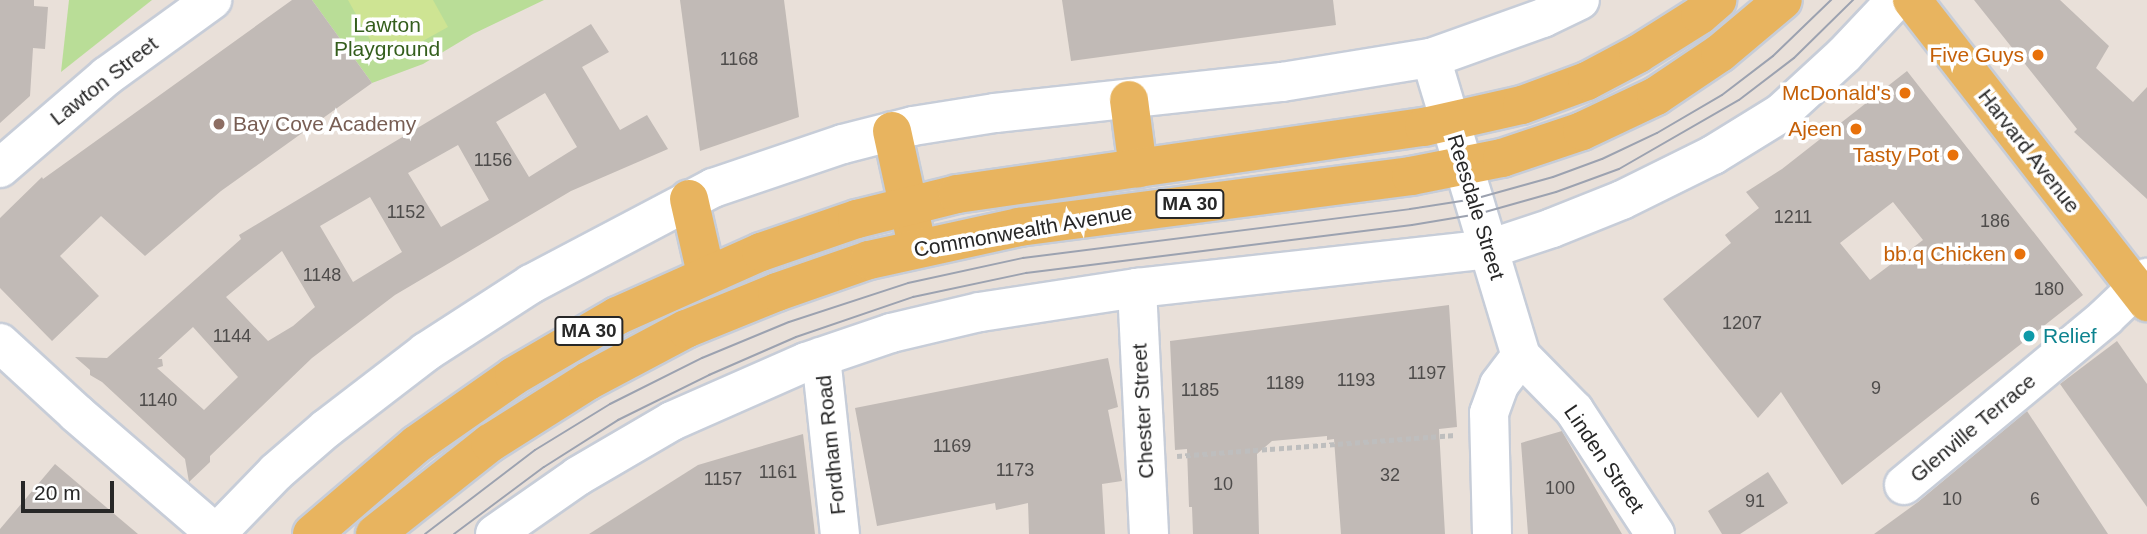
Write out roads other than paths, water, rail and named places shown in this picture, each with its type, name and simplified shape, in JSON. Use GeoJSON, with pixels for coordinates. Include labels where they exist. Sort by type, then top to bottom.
{"type":"FeatureCollection","features":[{"type":"Feature","properties":{"kind":"main road","name":"Commonwealth Avenue"},"geometry":{"type":"LineString","coordinates":[[312,534],[371,480],[417,444],[514,376],[617,316],[706,274],[809,234],[908,205],[968,192],[1450,122],[1522,105],[1587,81],[1638,54],[1699,15],[1717,0]]}},
{"type":"Feature","properties":{"kind":"main road","name":"Commonwealth Avenue"},"geometry":{"type":"LineString","coordinates":[[375,534],[490,443],[537,411],[637,354],[777,292],[869,260],[918,247],[1073,218],[1464,167],[1540,146],[1632,108],[1690,75],[1783,0]]}},
{"type":"Feature","properties":{"kind":"main road","name":"Harvard Avenue"},"geometry":{"type":"LineString","coordinates":[[1912,0],[2143,290]]}},
{"type":"Feature","properties":{"kind":"main road"},"geometry":{"type":"LineString","coordinates":[[1129,100],[1138,168]]}},
{"type":"Feature","properties":{"kind":"main road"},"geometry":{"type":"LineString","coordinates":[[891,131],[918,247]]}},
{"type":"Feature","properties":{"kind":"main road"},"geometry":{"type":"LineString","coordinates":[[689,199],[706,274]]}},
{"type":"Feature","properties":{"kind":"street","name":"Lawton Street"},"geometry":{"type":"LineString","coordinates":[[0,168],[107,76],[212,0]]}},
{"type":"Feature","properties":{"kind":"street"},"geometry":{"type":"LineString","coordinates":[[0,343],[216,534],[276,472],[317,436],[426,352],[531,284],[689,199],[843,144],[891,131],[995,113],[1282,82],[1431,58],[1543,18],[1580,0]]}},
{"type":"Feature","properties":{"kind":"street"},"geometry":{"type":"LineString","coordinates":[[495,534],[534,521],[626,447],[718,398],[821,357],[936,321],[1137,288],[1489,249],[1552,228],[1622,200],[1713,155],[1780,113],[1844,55],[1896,0]]}},
{"type":"Feature","properties":{"kind":"street","name":"Reesdale Street"},"geometry":{"type":"LineString","coordinates":[[1431,58],[1521,356]]}},
{"type":"Feature","properties":{"kind":"street","name":"Chester Street"},"geometry":{"type":"LineString","coordinates":[[1137,288],[1149,534]]}},
{"type":"Feature","properties":{"kind":"street","name":"Glenville Terrace"},"geometry":{"type":"LineString","coordinates":[[1904,485],[2143,290]]}},
{"type":"Feature","properties":{"kind":"street"},"geometry":{"type":"LineString","coordinates":[[1492,534],[1489,413],[1499,386],[1521,356]]}},
{"type":"Feature","properties":{"kind":"street","name":"Linden Street"},"geometry":{"type":"LineString","coordinates":[[1521,356],[1574,410],[1655,534]]}},
{"type":"Feature","properties":{"kind":"street","name":"Fordham Road"},"geometry":{"type":"LineString","coordinates":[[821,357],[840,534]]}},
{"type":"Feature","properties":{"kind":"tram line"},"geometry":{"type":"LineString","coordinates":[[425,534],[535,450],[610,404],[702,358],[789,322],[908,283],[1023,258],[1410,209],[1474,199],[1553,177],[1602,159],[1657,133],[1722,95],[1773,56],[1831,0]]}},
{"type":"Feature","properties":{"kind":"tram line"},"geometry":{"type":"LineString","coordinates":[[454,534],[544,467],[618,420],[709,375],[796,337],[913,297],[1026,273],[1412,225],[1478,214],[1556,192],[1619,169],[1739,100],[1794,58],[1853,0]]}},
{"type":"Feature","properties":{"kind":"place","name":"Five Guys"},"geometry":{"type":"Point","coordinates":[2038,55]}},
{"type":"Feature","properties":{"kind":"place","name":"McDonald's"},"geometry":{"type":"Point","coordinates":[1905,93]}},
{"type":"Feature","properties":{"kind":"place","name":"Bay Cove Academy"},"geometry":{"type":"Point","coordinates":[219,124]}},
{"type":"Feature","properties":{"kind":"place","name":"Ajeen"},"geometry":{"type":"Point","coordinates":[1856,129]}},
{"type":"Feature","properties":{"kind":"place","name":"Tasty Pot"},"geometry":{"type":"Point","coordinates":[1953,155]}},
{"type":"Feature","properties":{"kind":"place","name":"bb.q Chicken"},"geometry":{"type":"Point","coordinates":[2020,254]}},
{"type":"Feature","properties":{"kind":"place","name":"Relief"},"geometry":{"type":"Point","coordinates":[2029,336]}},
{"type":"Feature","properties":{"kind":"park label","name":"Lawton Playground"},"geometry":{"type":"Point","coordinates":[387,37]}}]}
